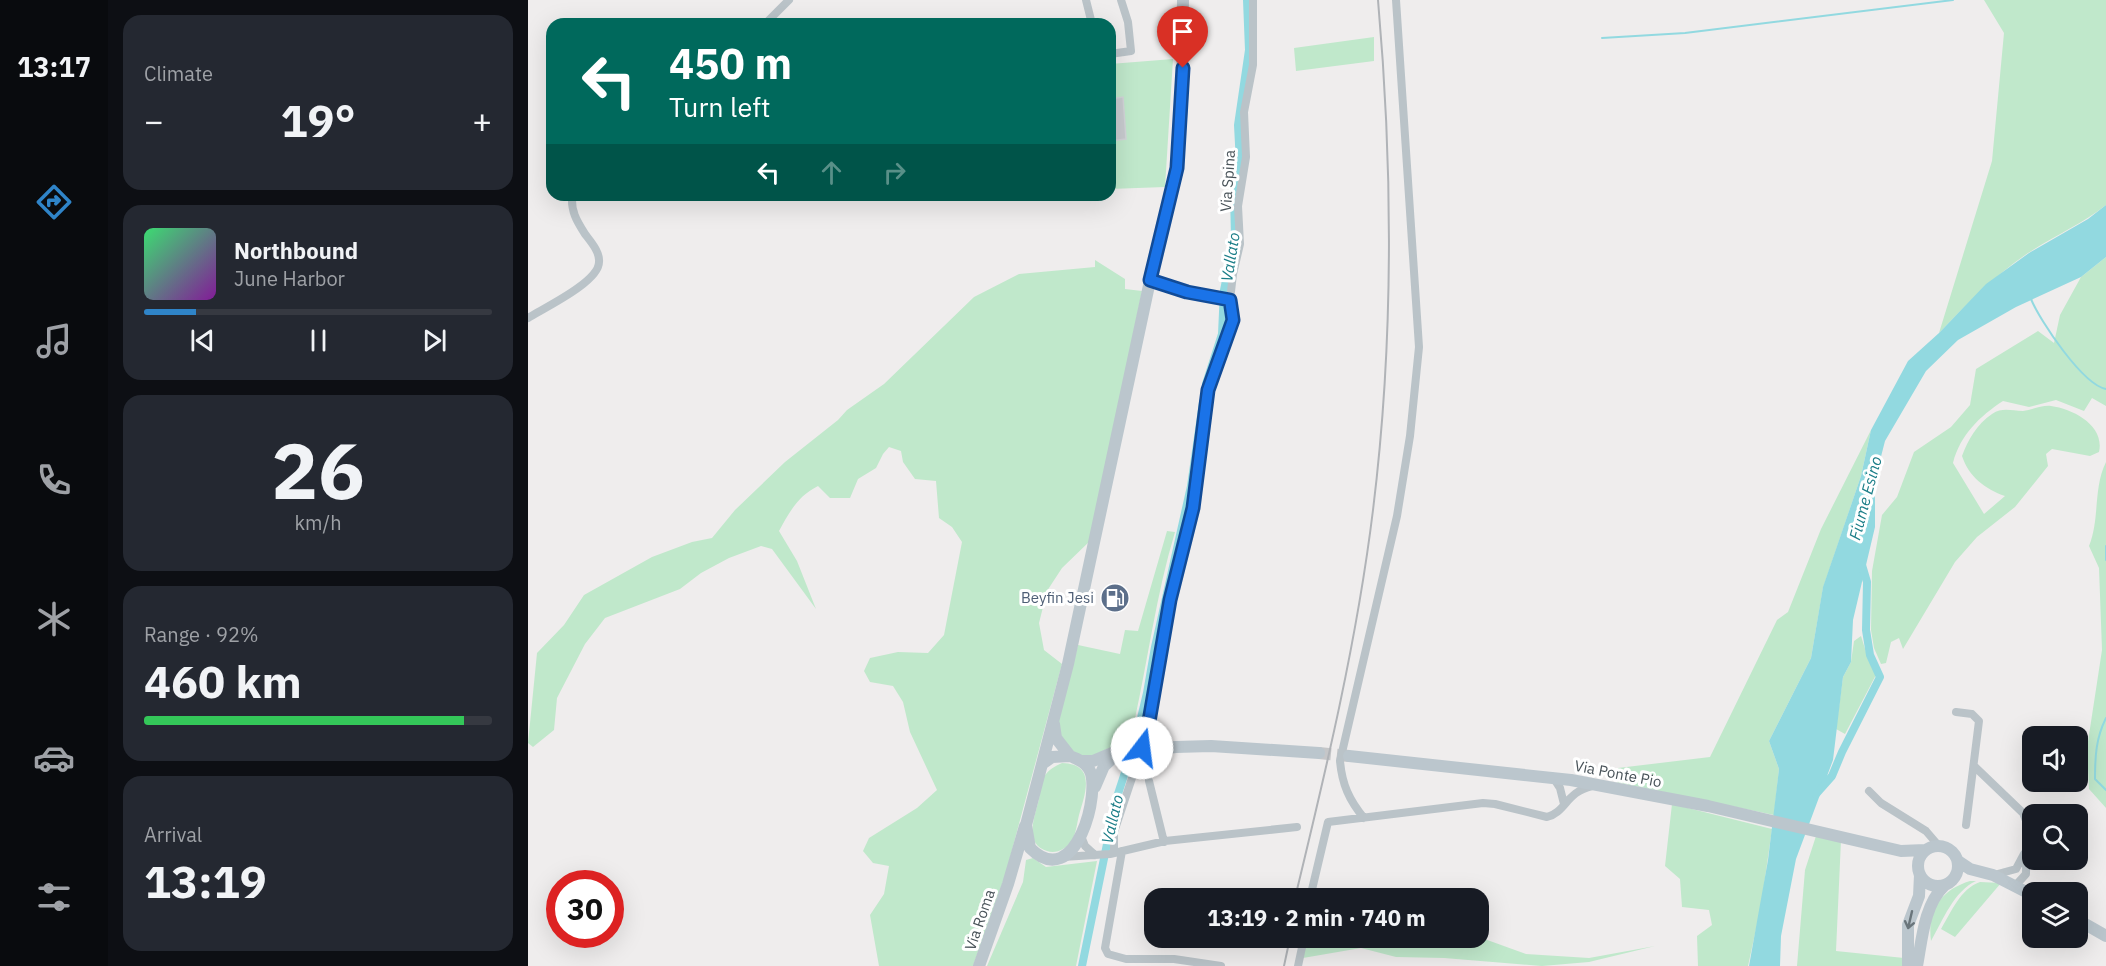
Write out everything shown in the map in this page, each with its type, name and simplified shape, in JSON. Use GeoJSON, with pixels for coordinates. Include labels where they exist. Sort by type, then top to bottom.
{"type":"FeatureCollection","features":[{"type":"Feature","properties":{"kind":"main road"},"geometry":{"type":"LineString","coordinates":[[1008,884],[1054,716],[1091,559],[1150,280],[1177,168],[1182,105],[1183,0]]}},
{"type":"Feature","properties":{"kind":"main road"},"geometry":{"type":"LineString","coordinates":[[1054,716],[1056,738],[1090,770],[1093,791]]}},
{"type":"Feature","properties":{"kind":"main road"},"geometry":{"type":"LineString","coordinates":[[1042,764],[1052,757],[1093,761],[1103,756],[1131,751],[1211,746],[1319,753]]}},
{"type":"Feature","properties":{"kind":"main road"},"geometry":{"type":"LineString","coordinates":[[1026,825],[1028,843],[1034,851],[1051,859],[1064,857],[1076,846],[1081,836],[1093,791],[1104,766],[1131,751]]}},
{"type":"Feature","properties":{"kind":"main road","name":"Via Ponte Pio"},"geometry":{"type":"LineString","coordinates":[[1349,756],[1553,777],[1708,806],[1910,852],[1930,845]]}},
{"type":"Feature","properties":{"kind":"main road","name":"Via Ponte Pio"},"geometry":{"type":"LineString","coordinates":[[1878,845],[1907,860],[1930,885],[1948,884]]}},
{"type":"Feature","properties":{"kind":"main road"},"geometry":{"type":"LineString","coordinates":[[1908,966],[1908,925],[1919,896],[1920,857],[1930,845],[1951,849],[1958,861],[1959,870],[1936,894],[1929,912],[1917,966]]}},
{"type":"Feature","properties":{"kind":"main road"},"geometry":{"type":"LineString","coordinates":[[1008,884],[1022,856],[1034,851]]}},
{"type":"Feature","properties":{"kind":"main road"},"geometry":{"type":"LineString","coordinates":[[1958,861],[2022,889]]}},
{"type":"Feature","properties":{"kind":"main road"},"geometry":{"type":"LineString","coordinates":[[1948,884],[1966,876],[1992,875]]}},
{"type":"Feature","properties":{"kind":"main road","name":"Via Roma"},"geometry":{"type":"LineString","coordinates":[[979,966],[1008,884]]}},
{"type":"Feature","properties":{"kind":"main road"},"geometry":{"type":"LineString","coordinates":[[2088,926],[2106,936]]}},
{"type":"Feature","properties":{"kind":"street"},"geometry":{"type":"LineString","coordinates":[[771,18],[789,0]]}},
{"type":"Feature","properties":{"kind":"street"},"geometry":{"type":"LineString","coordinates":[[1086,0],[1090,18]]}},
{"type":"Feature","properties":{"kind":"street"},"geometry":{"type":"LineString","coordinates":[[1116,53],[1131,51],[1128,22],[1121,0]]}},
{"type":"Feature","properties":{"kind":"street","name":"Via Spina"},"geometry":{"type":"LineString","coordinates":[[1221,966],[1174,960],[1126,959],[1108,954],[1106,948],[1115,853],[1114,832],[1131,751],[1147,733],[1170,600],[1193,508],[1208,390],[1233,320],[1226,300],[1240,244],[1238,206],[1246,157],[1244,111],[1253,56],[1252,0]]}},
{"type":"Feature","properties":{"kind":"street"},"geometry":{"type":"LineString","coordinates":[[1364,818],[1352,803],[1342,781],[1340,761],[1397,516],[1410,436],[1419,347],[1396,0]]}},
{"type":"Feature","properties":{"kind":"street"},"geometry":{"type":"LineString","coordinates":[[528,318],[578,288],[594,276],[598,268],[598,253],[574,218],[572,201]]}},
{"type":"Feature","properties":{"kind":"street"},"geometry":{"type":"LineString","coordinates":[[1150,280],[1187,292],[1226,300]]}},
{"type":"Feature","properties":{"kind":"street"},"geometry":{"type":"LineString","coordinates":[[1956,712],[1972,714],[1979,721],[1966,825]]}},
{"type":"Feature","properties":{"kind":"street"},"geometry":{"type":"LineString","coordinates":[[1974,766],[2022,812]]}},
{"type":"Feature","properties":{"kind":"street"},"geometry":{"type":"LineString","coordinates":[[1553,777],[1560,788],[1564,804]]}},
{"type":"Feature","properties":{"kind":"street"},"geometry":{"type":"LineString","coordinates":[[1564,804],[1564,791],[1571,780],[1575,787],[1574,793]]}},
{"type":"Feature","properties":{"kind":"street"},"geometry":{"type":"LineString","coordinates":[[1149,781],[1164,842]]}},
{"type":"Feature","properties":{"kind":"street"},"geometry":{"type":"LineString","coordinates":[[1312,888],[1328,822],[1483,803],[1547,817],[1554,815],[1574,793],[1599,786]]}},
{"type":"Feature","properties":{"kind":"street"},"geometry":{"type":"LineString","coordinates":[[1869,791],[1881,803],[1926,831],[1930,845]]}},
{"type":"Feature","properties":{"kind":"street"},"geometry":{"type":"LineString","coordinates":[[1064,857],[1115,853],[1164,842],[1298,827]]}},
{"type":"Feature","properties":{"kind":"street"},"geometry":{"type":"LineString","coordinates":[[1081,836],[1085,846],[1097,855]]}},
{"type":"Feature","properties":{"kind":"street"},"geometry":{"type":"LineString","coordinates":[[1992,875],[2016,869],[2022,856]]}},
{"type":"Feature","properties":{"kind":"street"},"geometry":{"type":"LineString","coordinates":[[2026,870],[2028,882]]}},
{"type":"Feature","properties":{"kind":"street"},"geometry":{"type":"LineString","coordinates":[[2015,886],[2026,874]]}},
{"type":"Feature","properties":{"kind":"street"},"geometry":{"type":"LineString","coordinates":[[1298,966],[1302,948]]}},
{"type":"Feature","properties":{"kind":"green space"},"geometry":{"type":"Polygon","coordinates":[[[1984,0],[2106,0],[2106,205],[2004,271],[1939,333],[1992,161],[2004,33],[1984,0]]]}},
{"type":"Feature","properties":{"kind":"green space"},"geometry":{"type":"Polygon","coordinates":[[[1374,37],[1374,61],[1296,71],[1294,48],[1374,37]]]}},
{"type":"Feature","properties":{"kind":"green space"},"geometry":{"type":"Polygon","coordinates":[[[1173,59],[1165,187],[1116,189],[1116,64],[1173,59]]]}},
{"type":"Feature","properties":{"kind":"green space"},"geometry":{"type":"Polygon","coordinates":[[[2106,257],[2106,406],[2092,398],[2084,411],[2056,400],[2029,407],[2003,401],[1972,427],[1956,453],[1953,463],[1984,514],[2005,496],[1991,490],[1973,476],[1962,456],[1974,433],[1992,414],[2003,410],[2023,411],[2048,406],[2069,411],[2086,420],[2093,427],[2100,443],[2099,452],[2090,456],[2052,449],[2046,454],[2048,466],[2015,507],[1977,537],[1955,562],[1903,649],[1899,638],[1891,642],[1886,663],[1881,664],[1874,648],[1871,630],[1872,571],[1882,515],[1897,497],[1914,452],[1951,427],[1970,405],[1976,369],[2038,331],[2054,343],[2060,315],[2081,277],[2106,257]]]}},
{"type":"Feature","properties":{"kind":"green space"},"geometry":{"type":"Polygon","coordinates":[[[1095,260],[1125,279],[1125,289],[1142,291],[1091,540],[1062,568],[1047,591],[1039,623],[1044,650],[1062,664],[1005,876],[973,966],[879,966],[870,915],[884,894],[889,866],[873,863],[863,851],[869,838],[917,808],[937,790],[910,732],[903,702],[893,686],[870,682],[864,671],[870,658],[898,652],[928,653],[944,635],[962,542],[952,527],[939,518],[936,481],[915,479],[903,462],[901,451],[889,447],[876,468],[858,479],[850,498],[830,498],[818,486],[811,490],[795,505],[779,531],[797,561],[816,609],[772,549],[761,546],[729,558],[701,573],[680,589],[605,618],[585,644],[557,698],[554,730],[533,747],[528,743],[537,653],[564,625],[584,595],[652,557],[692,542],[712,538],[735,510],[785,462],[838,420],[847,410],[884,384],[974,297],[1019,274],[1095,267],[1095,260]]]}},
{"type":"Feature","properties":{"kind":"green space"},"geometry":{"type":"Polygon","coordinates":[[[1871,430],[1861,476],[1823,588],[1811,658],[1769,741],[1779,769],[1774,815],[1616,782],[1618,768],[1710,757],[1777,620],[1788,612],[1821,529],[1871,430]]]}},
{"type":"Feature","properties":{"kind":"green space"},"geometry":{"type":"Polygon","coordinates":[[[2106,462],[2106,808],[2089,789],[2088,768],[2088,741],[2102,650],[2099,568],[2089,546],[2102,472],[2106,462]]]}},
{"type":"Feature","properties":{"kind":"green space"},"geometry":{"type":"Polygon","coordinates":[[[1167,531],[1175,532],[1157,604],[1134,723],[1146,725],[1140,743],[1112,747],[1092,755],[1080,755],[1067,746],[1057,727],[1078,645],[1120,654],[1125,630],[1138,631],[1167,531]]]}},
{"type":"Feature","properties":{"kind":"green space"},"geometry":{"type":"Polygon","coordinates":[[[1861,636],[1877,673],[1845,734],[1836,729],[1843,677],[1851,662],[1854,641],[1861,636]]]}},
{"type":"Feature","properties":{"kind":"green space"},"geometry":{"type":"Polygon","coordinates":[[[1062,763],[1080,769],[1086,782],[1085,790],[1073,839],[1064,849],[1050,852],[1035,842],[1033,821],[1044,777],[1052,768],[1062,763]]]}},
{"type":"Feature","properties":{"kind":"green space"},"geometry":{"type":"Polygon","coordinates":[[[1672,804],[1772,829],[1761,906],[1748,966],[1698,966],[1697,936],[1712,925],[1709,910],[1682,907],[1680,879],[1665,866],[1672,804]]]}},
{"type":"Feature","properties":{"kind":"green space"},"geometry":{"type":"Polygon","coordinates":[[[1816,836],[1841,840],[1836,951],[1904,958],[1904,966],[1797,966],[1805,870],[1816,836]]]}},
{"type":"Feature","properties":{"kind":"green space"},"geometry":{"type":"Polygon","coordinates":[[[1033,858],[1046,867],[1097,861],[1076,966],[987,966],[1023,882],[1026,860],[1033,858]]]}},
{"type":"Feature","properties":{"kind":"green space"},"geometry":{"type":"Polygon","coordinates":[[[1970,881],[1976,881],[1955,899],[1931,941],[1931,920],[1938,903],[1951,890],[1970,881]]]}},
{"type":"Feature","properties":{"kind":"green space"},"geometry":{"type":"Polygon","coordinates":[[[1980,882],[2001,883],[1955,937],[1941,929],[1962,895],[1980,882]]]}},
{"type":"Feature","properties":{"kind":"green space"},"geometry":{"type":"Polygon","coordinates":[[[1489,941],[1526,954],[1589,958],[1655,946],[1589,962],[1542,966],[1444,958],[1396,957],[1361,948],[1489,948],[1489,941]]]}},
{"type":"Feature","properties":{"kind":"green space"},"geometry":{"type":"Polygon","coordinates":[[[1305,948],[1361,948],[1303,958],[1305,948]]]}},
{"type":"Feature","properties":{"kind":"water","name":"Fiume Esino"},"geometry":{"type":"Polygon","coordinates":[[[2106,205],[2106,257],[2081,277],[2016,307],[1958,340],[1926,371],[1885,441],[1875,480],[1875,527],[1853,620],[1851,662],[1843,677],[1833,760],[1796,859],[1781,936],[1780,966],[1749,966],[1768,860],[1779,769],[1769,741],[1811,658],[1823,587],[1861,476],[1871,430],[1908,361],[1939,333],[1986,284],[2029,253],[2088,219],[2106,205]]]}},
{"type":"Feature","properties":{"kind":"building"},"geometry":{"type":"Polygon","coordinates":[[[1123,97],[1126,139],[1116,140],[1116,98],[1123,97]]]}},
{"type":"Feature","properties":{"kind":"waterway","name":"Vallato"},"geometry":{"type":"LineString","coordinates":[[1206,384],[1222,334],[1224,290],[1235,238],[1234,193],[1240,163],[1238,125],[1249,50],[1247,0]]}},
{"type":"Feature","properties":{"kind":"waterway"},"geometry":{"type":"LineString","coordinates":[[1602,38],[1685,33],[1953,0]]}},
{"type":"Feature","properties":{"kind":"waterway"},"geometry":{"type":"LineString","coordinates":[[2031,299],[2043,322],[2063,351],[2086,376],[2106,389]]}},
{"type":"Feature","properties":{"kind":"waterway","name":"Vallato"},"geometry":{"type":"LineString","coordinates":[[1082,966],[1116,800],[1136,739],[1147,693],[1191,486],[1203,402]]}},
{"type":"Feature","properties":{"kind":"waterway"},"geometry":{"type":"LineString","coordinates":[[2106,546],[2106,560]]}},
{"type":"Feature","properties":{"kind":"waterway"},"geometry":{"type":"LineString","coordinates":[[1816,794],[1832,776],[1880,677],[1870,655],[1866,630],[1867,582],[1862,565]]}},
{"type":"Feature","properties":{"kind":"waterway"},"geometry":{"type":"LineString","coordinates":[[2106,718],[2100,733],[2095,763],[2095,779],[2106,790]]}},
{"type":"Feature","properties":{"kind":"tunnel"},"geometry":{"type":"LineString","coordinates":[[1319,753],[1349,756]]}},
{"type":"Feature","properties":{"kind":"railway"},"geometry":{"type":"LineString","coordinates":[[1297,888],[1349,657],[1366,559],[1380,446],[1388,319],[1389,191],[1378,0]]}},
{"type":"Feature","properties":{"kind":"railway"},"geometry":{"type":"LineString","coordinates":[[1284,966],[1288,948]]}},
{"type":"Feature","properties":{"kind":"place","name":"Beyfin Jesi"},"geometry":{"type":"Point","coordinates":[1115,598]}},
{"type":"Feature","properties":{"kind":"route"},"geometry":{"type":"LineString","coordinates":[[1142,748],[1147,733],[1170,600],[1193,508],[1208,390],[1233,320],[1230,300],[1187,292],[1150,280],[1177,168],[1183,68]]}}]}
